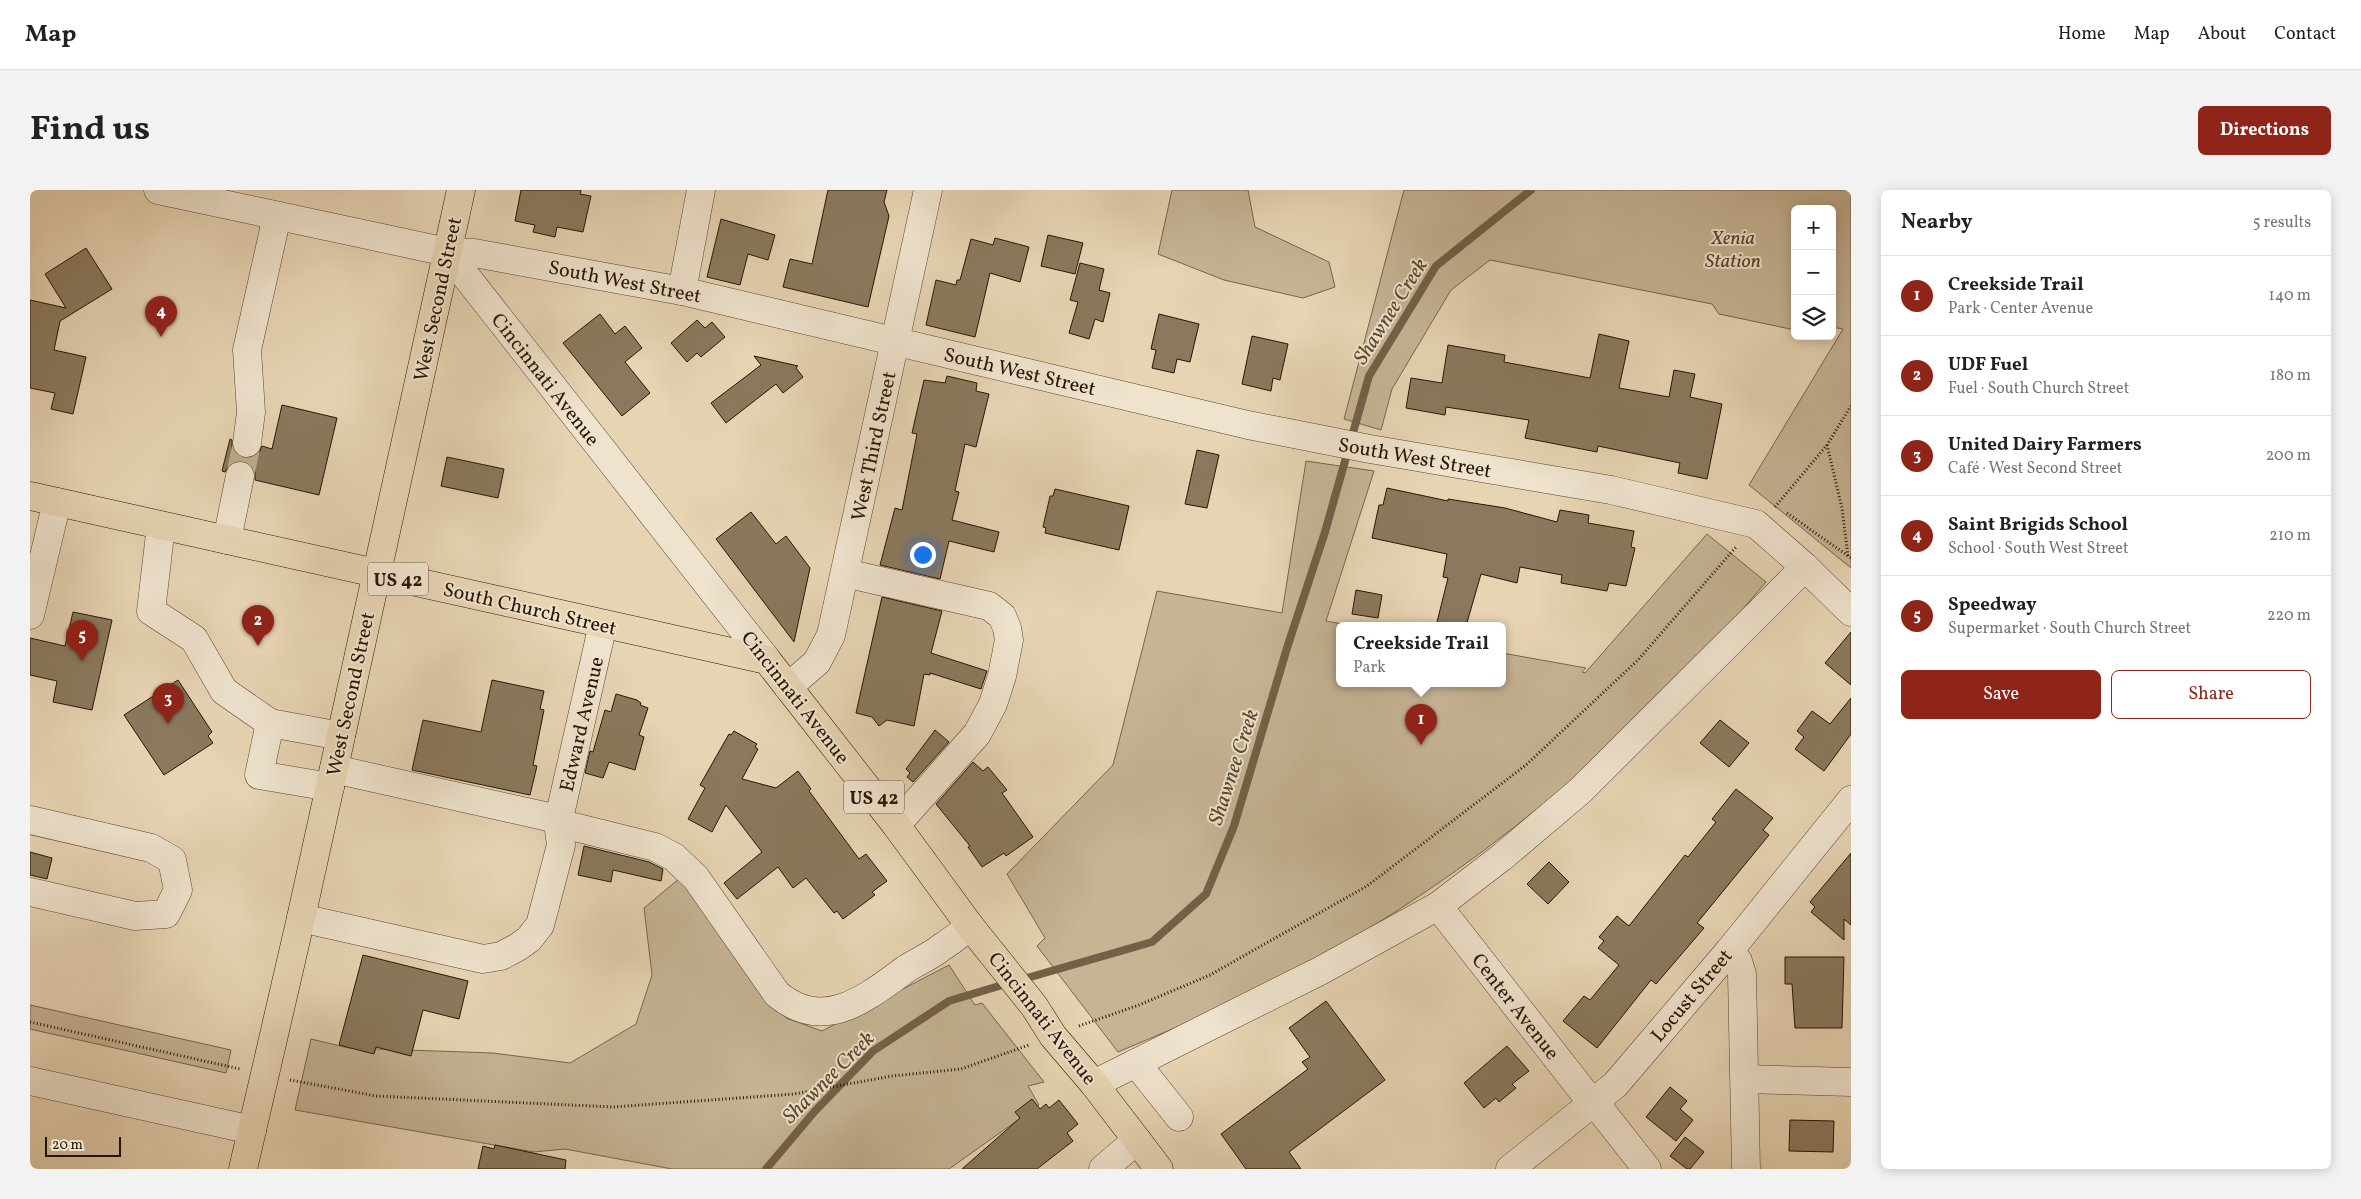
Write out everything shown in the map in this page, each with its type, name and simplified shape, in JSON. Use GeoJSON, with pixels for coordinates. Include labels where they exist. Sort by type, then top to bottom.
{"type":"FeatureCollection","features":[{"type":"Feature","properties":{"kind":"main road","name":"West Second Street"},"geometry":{"type":"LineString","coordinates":[[243,1169],[301,918],[461,190]]}},
{"type":"Feature","properties":{"kind":"main road","name":"South Church Street"},"geometry":{"type":"LineString","coordinates":[[30,496],[767,660]]}},
{"type":"Feature","properties":{"kind":"main road","name":"Cincinnati Avenue"},"geometry":{"type":"LineString","coordinates":[[767,660],[1034,1006],[1053,1036],[1094,1084],[1159,1169]]}},
{"type":"Feature","properties":{"kind":"street","name":"South West Street"},"geometry":{"type":"LineString","coordinates":[[158,190],[447,252],[481,254],[682,291],[1248,425],[1328,442],[1611,490],[1756,524],[1805,566],[1851,612]]}},
{"type":"Feature","properties":{"kind":"street"},"geometry":{"type":"LineString","coordinates":[[682,291],[701,190]]}},
{"type":"Feature","properties":{"kind":"street","name":"West Third Street"},"geometry":{"type":"LineString","coordinates":[[788,686],[810,669],[825,649],[831,635],[928,190]]}},
{"type":"Feature","properties":{"kind":"street"},"geometry":{"type":"LineString","coordinates":[[247,443],[251,412],[247,350],[277,216]]}},
{"type":"Feature","properties":{"kind":"street","name":"Cincinnati Avenue"},"geometry":{"type":"LineString","coordinates":[[447,252],[767,660]]}},
{"type":"Feature","properties":{"kind":"street"},"geometry":{"type":"LineString","coordinates":[[227,540],[240,476]]}},
{"type":"Feature","properties":{"kind":"street"},"geometry":{"type":"LineString","coordinates":[[30,615],[57,502]]}},
{"type":"Feature","properties":{"kind":"street"},"geometry":{"type":"LineString","coordinates":[[161,526],[151,611],[194,639],[224,691],[270,723],[341,736]]}},
{"type":"Feature","properties":{"kind":"street"},"geometry":{"type":"LineString","coordinates":[[1094,1084],[1320,971],[1438,906],[1502,857],[1580,791],[1805,566]]}},
{"type":"Feature","properties":{"kind":"street"},"geometry":{"type":"LineString","coordinates":[[845,573],[989,606],[1002,616],[1007,628],[1009,640],[1002,676],[993,704],[977,734],[896,825]]}},
{"type":"Feature","properties":{"kind":"street","name":"Edward Avenue"},"geometry":{"type":"LineString","coordinates":[[301,918],[469,958],[483,959],[502,956],[530,939],[540,926],[561,845],[558,823],[603,624]]}},
{"type":"Feature","properties":{"kind":"street"},"geometry":{"type":"LineString","coordinates":[[270,723],[259,774],[332,778],[553,818],[558,823],[655,847],[674,857],[696,878],[777,994],[791,1005],[807,1012],[846,1007],[873,994],[942,948],[974,930]]}},
{"type":"Feature","properties":{"kind":"street","name":"Locust Street"},"geometry":{"type":"LineString","coordinates":[[1510,1169],[1616,1085],[1730,950],[1851,800]]}},
{"type":"Feature","properties":{"kind":"street"},"geometry":{"type":"LineString","coordinates":[[30,820],[150,848],[172,860],[178,890],[166,914],[135,916],[30,892]]}},
{"type":"Feature","properties":{"kind":"street","name":"Center Avenue"},"geometry":{"type":"LineString","coordinates":[[1438,906],[1588,1099],[1596,1102],[1647,1169]]}},
{"type":"Feature","properties":{"kind":"street"},"geometry":{"type":"LineString","coordinates":[[1730,950],[1738,961],[1742,974],[1746,1169]]}},
{"type":"Feature","properties":{"kind":"street"},"geometry":{"type":"LineString","coordinates":[[1136,1063],[1179,1117]]}},
{"type":"Feature","properties":{"kind":"street"},"geometry":{"type":"LineString","coordinates":[[1745,1080],[1851,1082]]}},
{"type":"Feature","properties":{"kind":"street"},"geometry":{"type":"LineString","coordinates":[[30,1081],[252,1130]]}},
{"type":"Feature","properties":{"kind":"street"},"geometry":{"type":"LineString","coordinates":[[1103,1169],[1137,1140]]}},
{"type":"Feature","properties":{"kind":"path"},"geometry":{"type":"LineString","coordinates":[[30,1022],[264,1074],[376,1096],[613,1107],[794,1094],[892,1076],[961,1069],[1139,1005],[1210,975],[1367,886],[1526,765],[1638,660],[1756,524],[1777,505],[1827,445],[1851,406]]}},
{"type":"Feature","properties":{"kind":"path"},"geometry":{"type":"LineString","coordinates":[[1827,445],[1842,508],[1850,557]]}},
{"type":"Feature","properties":{"kind":"path"},"geometry":{"type":"LineString","coordinates":[[1777,505],[1815,535],[1850,557]]}},
{"type":"Feature","properties":{"kind":"green space"},"geometry":{"type":"Polygon","coordinates":[[[1172,190],[1248,190],[1255,227],[1329,262],[1335,287],[1303,298],[1224,280],[1158,254],[1172,190]]]}},
{"type":"Feature","properties":{"kind":"green space","name":"Xenia Station"},"geometry":{"type":"Polygon","coordinates":[[[1404,190],[1851,190],[1851,568],[1749,485],[1843,329],[1836,328],[1836,205],[1791,205],[1791,329],[1719,314],[1712,304],[1490,260],[1451,290],[1392,389],[1381,430],[1344,419],[1404,190]]]}},
{"type":"Feature","properties":{"kind":"green space"},"geometry":{"type":"Polygon","coordinates":[[[1306,461],[1374,471],[1326,621],[1336,623],[1336,687],[1506,687],[1506,654],[1586,668],[1582,672],[1585,673],[1707,534],[1766,582],[1671,687],[1620,736],[1568,783],[1457,870],[1398,910],[1311,962],[1230,1003],[1118,1052],[1037,946],[1045,938],[1007,874],[1113,765],[1157,591],[1282,613],[1306,461]]]}},
{"type":"Feature","properties":{"kind":"green space"},"geometry":{"type":"Polygon","coordinates":[[[680,878],[786,1018],[822,1031],[949,965],[975,1005],[982,1003],[1044,1082],[1028,1086],[1039,1105],[949,1169],[672,1169],[565,1149],[534,1152],[295,1110],[311,1039],[349,1048],[493,1053],[570,1063],[636,1024],[652,975],[644,908],[680,878]]]}},
{"type":"Feature","properties":{"kind":"green space"},"geometry":{"type":"Polygon","coordinates":[[[30,1005],[231,1050],[226,1073],[30,1029],[30,1005]]]}},
{"type":"Feature","properties":{"kind":"building"},"geometry":{"type":"Polygon","coordinates":[[[521,190],[581,190],[580,194],[591,196],[583,232],[557,227],[555,237],[533,232],[535,225],[515,221],[521,190]]]}},
{"type":"Feature","properties":{"kind":"building"},"geometry":{"type":"Polygon","coordinates":[[[828,190],[887,190],[884,202],[889,216],[868,307],[783,287],[790,259],[812,264],[828,190]]]}},
{"type":"Feature","properties":{"kind":"building"},"geometry":{"type":"Polygon","coordinates":[[[721,219],[775,235],[768,260],[748,254],[740,285],[707,277],[721,219]]]}},
{"type":"Feature","properties":{"kind":"building"},"geometry":{"type":"Polygon","coordinates":[[[1048,235],[1083,243],[1075,274],[1041,266],[1048,235]]]}},
{"type":"Feature","properties":{"kind":"building"},"geometry":{"type":"Polygon","coordinates":[[[995,238],[1029,247],[1020,282],[990,273],[975,337],[926,325],[936,280],[956,285],[957,280],[960,280],[971,239],[993,245],[995,238]]]}},
{"type":"Feature","properties":{"kind":"building"},"geometry":{"type":"Polygon","coordinates":[[[86,248],[112,289],[60,321],[54,350],[86,357],[73,414],[51,409],[55,393],[30,388],[30,300],[66,308],[45,274],[86,248]]]}},
{"type":"Feature","properties":{"kind":"building"},"geometry":{"type":"Polygon","coordinates":[[[1080,263],[1104,269],[1099,290],[1110,293],[1103,322],[1095,319],[1089,339],[1069,333],[1078,302],[1070,300],[1080,263]]]}},
{"type":"Feature","properties":{"kind":"building"},"geometry":{"type":"Polygon","coordinates":[[[600,314],[615,334],[625,326],[642,348],[625,362],[650,393],[622,416],[563,343],[600,314]]]}},
{"type":"Feature","properties":{"kind":"building"},"geometry":{"type":"Polygon","coordinates":[[[1159,314],[1199,324],[1190,362],[1177,359],[1174,373],[1152,368],[1156,350],[1151,349],[1159,314]]]}},
{"type":"Feature","properties":{"kind":"building"},"geometry":{"type":"Polygon","coordinates":[[[697,320],[705,328],[712,322],[725,337],[701,357],[697,353],[687,362],[671,343],[697,320]]]}},
{"type":"Feature","properties":{"kind":"building"},"geometry":{"type":"Polygon","coordinates":[[[1599,334],[1629,341],[1619,388],[1669,397],[1674,370],[1695,374],[1690,397],[1722,404],[1707,479],[1678,473],[1680,463],[1598,446],[1597,452],[1525,438],[1529,420],[1446,407],[1445,415],[1406,408],[1411,378],[1442,383],[1448,345],[1505,355],[1504,362],[1590,378],[1599,334]]]}},
{"type":"Feature","properties":{"kind":"building"},"geometry":{"type":"Polygon","coordinates":[[[1252,336],[1288,344],[1280,380],[1273,378],[1271,391],[1242,384],[1252,336]]]}},
{"type":"Feature","properties":{"kind":"building"},"geometry":{"type":"Polygon","coordinates":[[[754,356],[798,366],[796,368],[803,377],[783,393],[776,384],[726,423],[711,403],[761,365],[754,356]]]}},
{"type":"Feature","properties":{"kind":"building"},"geometry":{"type":"Polygon","coordinates":[[[947,376],[977,383],[976,391],[989,394],[976,447],[965,444],[955,491],[959,492],[952,520],[999,532],[994,552],[949,541],[940,579],[880,565],[895,508],[902,510],[917,434],[912,433],[924,380],[945,383],[947,376]]]}},
{"type":"Feature","properties":{"kind":"building"},"geometry":{"type":"Polygon","coordinates":[[[282,405],[337,418],[319,495],[255,480],[255,471],[251,465],[244,461],[235,461],[229,465],[225,472],[222,471],[230,439],[232,440],[232,449],[237,455],[245,458],[253,457],[259,453],[262,446],[272,449],[282,405]]]}},
{"type":"Feature","properties":{"kind":"building"},"geometry":{"type":"Polygon","coordinates":[[[1197,450],[1219,455],[1207,508],[1185,504],[1197,450]]]}},
{"type":"Feature","properties":{"kind":"building"},"geometry":{"type":"Polygon","coordinates":[[[447,457],[504,469],[498,498],[441,486],[447,457]]]}},
{"type":"Feature","properties":{"kind":"building"},"geometry":{"type":"Polygon","coordinates":[[[1387,488],[1448,501],[1448,499],[1505,508],[1557,522],[1560,510],[1589,515],[1588,523],[1634,531],[1631,547],[1635,548],[1626,586],[1609,583],[1607,591],[1561,583],[1562,575],[1520,567],[1517,583],[1481,574],[1467,622],[1437,622],[1448,578],[1443,577],[1447,554],[1372,538],[1379,505],[1383,505],[1387,488]]]}},
{"type":"Feature","properties":{"kind":"building"},"geometry":{"type":"Polygon","coordinates":[[[1055,489],[1129,506],[1119,550],[1045,533],[1046,528],[1043,527],[1050,496],[1053,496],[1055,489]]]}},
{"type":"Feature","properties":{"kind":"building"},"geometry":{"type":"Polygon","coordinates":[[[751,512],[776,544],[786,536],[810,568],[794,642],[716,539],[751,512]]]}},
{"type":"Feature","properties":{"kind":"building"},"geometry":{"type":"Polygon","coordinates":[[[1356,590],[1382,595],[1378,618],[1352,614],[1356,590]]]}},
{"type":"Feature","properties":{"kind":"building"},"geometry":{"type":"Polygon","coordinates":[[[882,597],[942,611],[931,653],[987,671],[981,689],[930,673],[930,675],[924,674],[914,726],[887,720],[879,726],[872,717],[856,713],[882,597]]]}},
{"type":"Feature","properties":{"kind":"building"},"geometry":{"type":"Polygon","coordinates":[[[73,612],[112,620],[92,710],[53,702],[57,681],[30,675],[30,638],[65,646],[73,612]]]}},
{"type":"Feature","properties":{"kind":"building"},"geometry":{"type":"Polygon","coordinates":[[[1851,632],[1851,685],[1825,663],[1851,632]]]}},
{"type":"Feature","properties":{"kind":"building"},"geometry":{"type":"Polygon","coordinates":[[[178,680],[212,732],[208,736],[213,743],[164,775],[124,715],[178,680]]]}},
{"type":"Feature","properties":{"kind":"building"},"geometry":{"type":"Polygon","coordinates":[[[492,680],[544,691],[540,709],[544,710],[533,765],[537,766],[530,795],[412,770],[423,720],[481,732],[492,680]]]}},
{"type":"Feature","properties":{"kind":"building"},"geometry":{"type":"Polygon","coordinates":[[[616,694],[637,700],[641,703],[640,705],[648,708],[639,735],[644,737],[635,770],[609,762],[603,778],[585,773],[590,751],[593,752],[605,710],[611,712],[616,694]]]}},
{"type":"Feature","properties":{"kind":"building"},"geometry":{"type":"Polygon","coordinates":[[[1851,698],[1851,734],[1824,771],[1795,749],[1804,737],[1797,731],[1812,711],[1830,724],[1851,698]]]}},
{"type":"Feature","properties":{"kind":"building"},"geometry":{"type":"Polygon","coordinates":[[[1720,720],[1749,743],[1729,767],[1700,743],[1720,720]]]}},
{"type":"Feature","properties":{"kind":"building"},"geometry":{"type":"Polygon","coordinates":[[[935,730],[949,742],[913,782],[907,777],[910,773],[906,769],[935,730]]]}},
{"type":"Feature","properties":{"kind":"building"},"geometry":{"type":"Polygon","coordinates":[[[734,731],[757,744],[755,747],[758,749],[742,779],[776,788],[798,771],[811,789],[809,791],[859,859],[866,854],[887,881],[872,892],[875,895],[843,919],[837,911],[834,913],[806,878],[793,888],[778,867],[737,899],[724,883],[762,852],[726,805],[712,832],[688,819],[705,788],[700,785],[729,734],[731,735],[734,731]]]}},
{"type":"Feature","properties":{"kind":"building"},"geometry":{"type":"Polygon","coordinates":[[[973,762],[983,771],[988,767],[1007,790],[1002,793],[1033,837],[1006,856],[1004,853],[982,867],[968,847],[970,846],[936,804],[973,762]]]}},
{"type":"Feature","properties":{"kind":"building"},"geometry":{"type":"Polygon","coordinates":[[[1736,789],[1773,818],[1763,830],[1769,835],[1697,923],[1704,928],[1656,984],[1651,980],[1597,1048],[1563,1021],[1584,996],[1590,1000],[1619,965],[1598,948],[1604,941],[1599,937],[1617,916],[1629,926],[1685,855],[1688,857],[1716,822],[1712,819],[1736,789]]]}},
{"type":"Feature","properties":{"kind":"building"},"geometry":{"type":"Polygon","coordinates":[[[584,846],[649,862],[663,869],[661,881],[613,870],[611,882],[578,875],[584,846]]]}},
{"type":"Feature","properties":{"kind":"building"},"geometry":{"type":"Polygon","coordinates":[[[30,852],[52,858],[47,879],[30,875],[30,852]]]}},
{"type":"Feature","properties":{"kind":"building"},"geometry":{"type":"Polygon","coordinates":[[[1851,853],[1851,925],[1844,919],[1844,940],[1811,912],[1815,907],[1810,902],[1851,853]]]}},
{"type":"Feature","properties":{"kind":"building"},"geometry":{"type":"Polygon","coordinates":[[[1549,862],[1569,882],[1548,904],[1527,884],[1549,862]]]}},
{"type":"Feature","properties":{"kind":"building"},"geometry":{"type":"Polygon","coordinates":[[[363,955],[468,981],[459,1019],[423,1010],[411,1056],[376,1047],[374,1054],[339,1045],[363,955]]]}},
{"type":"Feature","properties":{"kind":"building"},"geometry":{"type":"Polygon","coordinates":[[[1785,957],[1844,957],[1842,1028],[1795,1028],[1792,984],[1785,984],[1785,957]]]}},
{"type":"Feature","properties":{"kind":"building"},"geometry":{"type":"Polygon","coordinates":[[[1326,1001],[1385,1080],[1289,1152],[1301,1169],[1246,1169],[1221,1134],[1308,1069],[1302,1062],[1310,1057],[1289,1028],[1326,1001]]]}},
{"type":"Feature","properties":{"kind":"building"},"geometry":{"type":"Polygon","coordinates":[[[1507,1046],[1529,1071],[1512,1084],[1516,1088],[1499,1102],[1496,1098],[1484,1108],[1464,1083],[1507,1046]]]}},
{"type":"Feature","properties":{"kind":"building"},"geometry":{"type":"Polygon","coordinates":[[[1670,1087],[1687,1101],[1680,1109],[1693,1120],[1676,1141],[1646,1117],[1670,1087]]]}},
{"type":"Feature","properties":{"kind":"building"},"geometry":{"type":"Polygon","coordinates":[[[1032,1099],[1040,1109],[1046,1104],[1049,1108],[1059,1100],[1078,1124],[1067,1133],[1073,1141],[1037,1169],[962,1169],[1020,1118],[1015,1112],[1032,1099]]]}},
{"type":"Feature","properties":{"kind":"building"},"geometry":{"type":"Polygon","coordinates":[[[1790,1120],[1834,1121],[1833,1152],[1789,1151],[1790,1120]]]}},
{"type":"Feature","properties":{"kind":"building"},"geometry":{"type":"Polygon","coordinates":[[[1685,1137],[1704,1152],[1690,1169],[1687,1169],[1670,1156],[1685,1137]]]}},
{"type":"Feature","properties":{"kind":"building"},"geometry":{"type":"Polygon","coordinates":[[[495,1145],[566,1160],[565,1169],[478,1169],[483,1146],[494,1149],[495,1145]]]}},
{"type":"Feature","properties":{"kind":"waterway","name":"Shawnee Creek"},"geometry":{"type":"LineString","coordinates":[[1020,980],[1152,942],[1206,894],[1234,826],[1287,648],[1325,532],[1369,376],[1436,266],[1531,190]]}},
{"type":"Feature","properties":{"kind":"waterway","name":"Shawnee Creek"},"geometry":{"type":"LineString","coordinates":[[766,1169],[815,1111],[873,1051],[949,1001],[1009,983]]}},
{"type":"Feature","properties":{"kind":"tunnel"},"geometry":{"type":"LineString","coordinates":[[240,476],[247,443]]}},
{"type":"Feature","properties":{"kind":"place","name":"Saint Brigids School"},"geometry":{"type":"Point","coordinates":[161,337]}},
{"type":"Feature","properties":{"kind":"place","name":"UDF Fuel"},"geometry":{"type":"Point","coordinates":[258,646]}},
{"type":"Feature","properties":{"kind":"place","name":"Speedway"},"geometry":{"type":"Point","coordinates":[82,661]}},
{"type":"Feature","properties":{"kind":"place","name":"United Dairy Farmers"},"geometry":{"type":"Point","coordinates":[168,724]}},
{"type":"Feature","properties":{"kind":"place","name":"Creekside Trail"},"geometry":{"type":"Point","coordinates":[1421,745]}}]}
